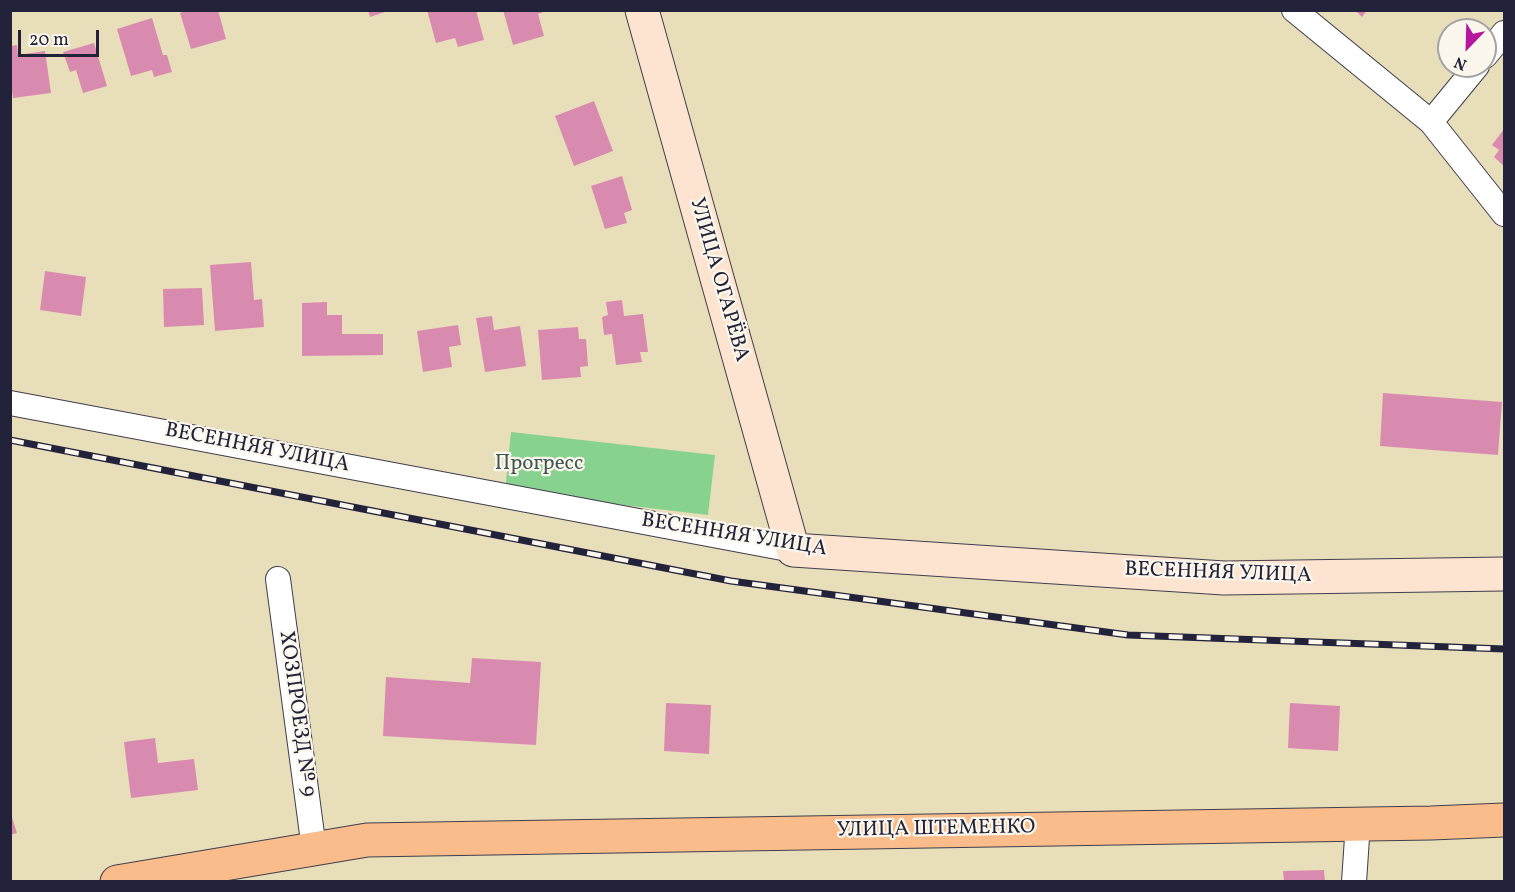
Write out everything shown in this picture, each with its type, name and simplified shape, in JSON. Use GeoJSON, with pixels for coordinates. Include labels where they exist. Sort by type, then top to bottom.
{"type":"FeatureCollection","features":[{"type":"Feature","properties":{"kind":"main road","name":"УЛИЦА ОГАРЁВА"},"geometry":{"type":"LineString","coordinates":[[642,10],[793,550]]}},
{"type":"Feature","properties":{"kind":"main road","name":"ВЕСЕННЯЯ УЛИЦА"},"geometry":{"type":"LineString","coordinates":[[793,550],[1224,578],[1504,574]]}},
{"type":"Feature","properties":{"kind":"main road","name":"УЛИЦА ШТЕМЕНКО"},"geometry":{"type":"LineString","coordinates":[[117,882],[367,840],[1504,820]]}},
{"type":"Feature","properties":{"kind":"street"},"geometry":{"type":"LineString","coordinates":[[1294,10],[1431,122],[1504,214]]}},
{"type":"Feature","properties":{"kind":"street"},"geometry":{"type":"LineString","coordinates":[[1431,122],[1467,78]]}},
{"type":"Feature","properties":{"kind":"street","name":"ВЕСЕННЯЯ УЛИЦА"},"geometry":{"type":"LineString","coordinates":[[10,403],[793,550]]}},
{"type":"Feature","properties":{"kind":"street","name":"ХОЗПРОЕЗД № 9"},"geometry":{"type":"LineString","coordinates":[[278,579],[314,849]]}},
{"type":"Feature","properties":{"kind":"street"},"geometry":{"type":"LineString","coordinates":[[1354,882],[1358,823]]}},
{"type":"Feature","properties":{"kind":"green space","name":"Прогресс"},"geometry":{"type":"Polygon","coordinates":[[[511,432],[715,455],[708,515],[505,491],[511,432]]]}},
{"type":"Feature","properties":{"kind":"building"},"geometry":{"type":"Polygon","coordinates":[[[189,10],[218,10],[226,39],[191,49],[180,13],[189,10]]]}},
{"type":"Feature","properties":{"kind":"building"},"geometry":{"type":"Polygon","coordinates":[[[368,10],[385,10],[385,12],[370,17],[368,10]]]}},
{"type":"Feature","properties":{"kind":"building"},"geometry":{"type":"Polygon","coordinates":[[[427,10],[476,10],[484,40],[458,47],[455,38],[436,43],[427,10]]]}},
{"type":"Feature","properties":{"kind":"building"},"geometry":{"type":"Polygon","coordinates":[[[503,10],[549,10],[538,14],[544,36],[513,45],[503,10]]]}},
{"type":"Feature","properties":{"kind":"building"},"geometry":{"type":"Polygon","coordinates":[[[1355,10],[1367,10],[1362,17],[1355,10]]]}},
{"type":"Feature","properties":{"kind":"building"},"geometry":{"type":"Polygon","coordinates":[[[152,18],[163,55],[167,55],[172,72],[154,77],[152,70],[131,76],[117,29],[152,18]]]}},
{"type":"Feature","properties":{"kind":"building"},"geometry":{"type":"Polygon","coordinates":[[[94,43],[107,86],[83,93],[76,70],[70,72],[63,52],[94,43]]]}},
{"type":"Feature","properties":{"kind":"building"},"geometry":{"type":"Polygon","coordinates":[[[17,45],[18,55],[45,51],[51,93],[13,98],[10,46],[17,45]]]}},
{"type":"Feature","properties":{"kind":"building"},"geometry":{"type":"Polygon","coordinates":[[[594,101],[613,151],[574,166],[555,116],[594,101]]]}},
{"type":"Feature","properties":{"kind":"building"},"geometry":{"type":"Polygon","coordinates":[[[1504,129],[1504,166],[1494,157],[1499,150],[1492,145],[1504,129]]]}},
{"type":"Feature","properties":{"kind":"building"},"geometry":{"type":"Polygon","coordinates":[[[622,176],[632,210],[624,213],[627,223],[605,229],[591,186],[622,176]]]}},
{"type":"Feature","properties":{"kind":"building"},"geometry":{"type":"Polygon","coordinates":[[[251,262],[254,300],[262,299],[264,327],[215,331],[210,265],[251,262]]]}},
{"type":"Feature","properties":{"kind":"building"},"geometry":{"type":"Polygon","coordinates":[[[45,271],[86,277],[81,316],[40,310],[45,271]]]}},
{"type":"Feature","properties":{"kind":"building"},"geometry":{"type":"Polygon","coordinates":[[[202,288],[204,325],[164,327],[163,289],[202,288]]]}},
{"type":"Feature","properties":{"kind":"building"},"geometry":{"type":"Polygon","coordinates":[[[622,300],[624,316],[643,314],[648,352],[640,352],[642,362],[616,365],[612,334],[604,335],[602,317],[608,315],[606,302],[622,300]]]}},
{"type":"Feature","properties":{"kind":"building"},"geometry":{"type":"Polygon","coordinates":[[[327,302],[327,315],[342,315],[342,334],[383,334],[383,355],[302,356],[302,303],[327,302]]]}},
{"type":"Feature","properties":{"kind":"building"},"geometry":{"type":"Polygon","coordinates":[[[492,316],[494,330],[520,326],[526,366],[485,372],[476,318],[492,316]]]}},
{"type":"Feature","properties":{"kind":"building"},"geometry":{"type":"Polygon","coordinates":[[[458,325],[461,345],[449,347],[452,367],[423,372],[417,331],[458,325]]]}},
{"type":"Feature","properties":{"kind":"building"},"geometry":{"type":"Polygon","coordinates":[[[578,327],[579,339],[586,339],[588,366],[580,367],[581,377],[542,380],[538,330],[578,327]]]}},
{"type":"Feature","properties":{"kind":"building"},"geometry":{"type":"Polygon","coordinates":[[[1383,393],[1502,402],[1498,455],[1380,446],[1383,393]]]}},
{"type":"Feature","properties":{"kind":"building"},"geometry":{"type":"Polygon","coordinates":[[[472,658],[541,662],[536,745],[383,736],[386,677],[470,683],[472,658]]]}},
{"type":"Feature","properties":{"kind":"building"},"geometry":{"type":"Polygon","coordinates":[[[666,703],[711,705],[709,754],[664,751],[666,703]]]}},
{"type":"Feature","properties":{"kind":"building"},"geometry":{"type":"Polygon","coordinates":[[[1290,703],[1340,706],[1338,751],[1288,748],[1290,703]]]}},
{"type":"Feature","properties":{"kind":"building"},"geometry":{"type":"Polygon","coordinates":[[[155,738],[158,763],[194,759],[198,790],[131,798],[124,742],[155,738]]]}},
{"type":"Feature","properties":{"kind":"building"},"geometry":{"type":"Polygon","coordinates":[[[10,811],[17,833],[10,835],[10,811]]]}},
{"type":"Feature","properties":{"kind":"building"},"geometry":{"type":"Polygon","coordinates":[[[1324,870],[1325,882],[1284,882],[1283,871],[1324,870]]]}},
{"type":"Feature","properties":{"kind":"railway"},"geometry":{"type":"LineString","coordinates":[[10,440],[731,581],[1128,635],[1504,649]]}}]}
